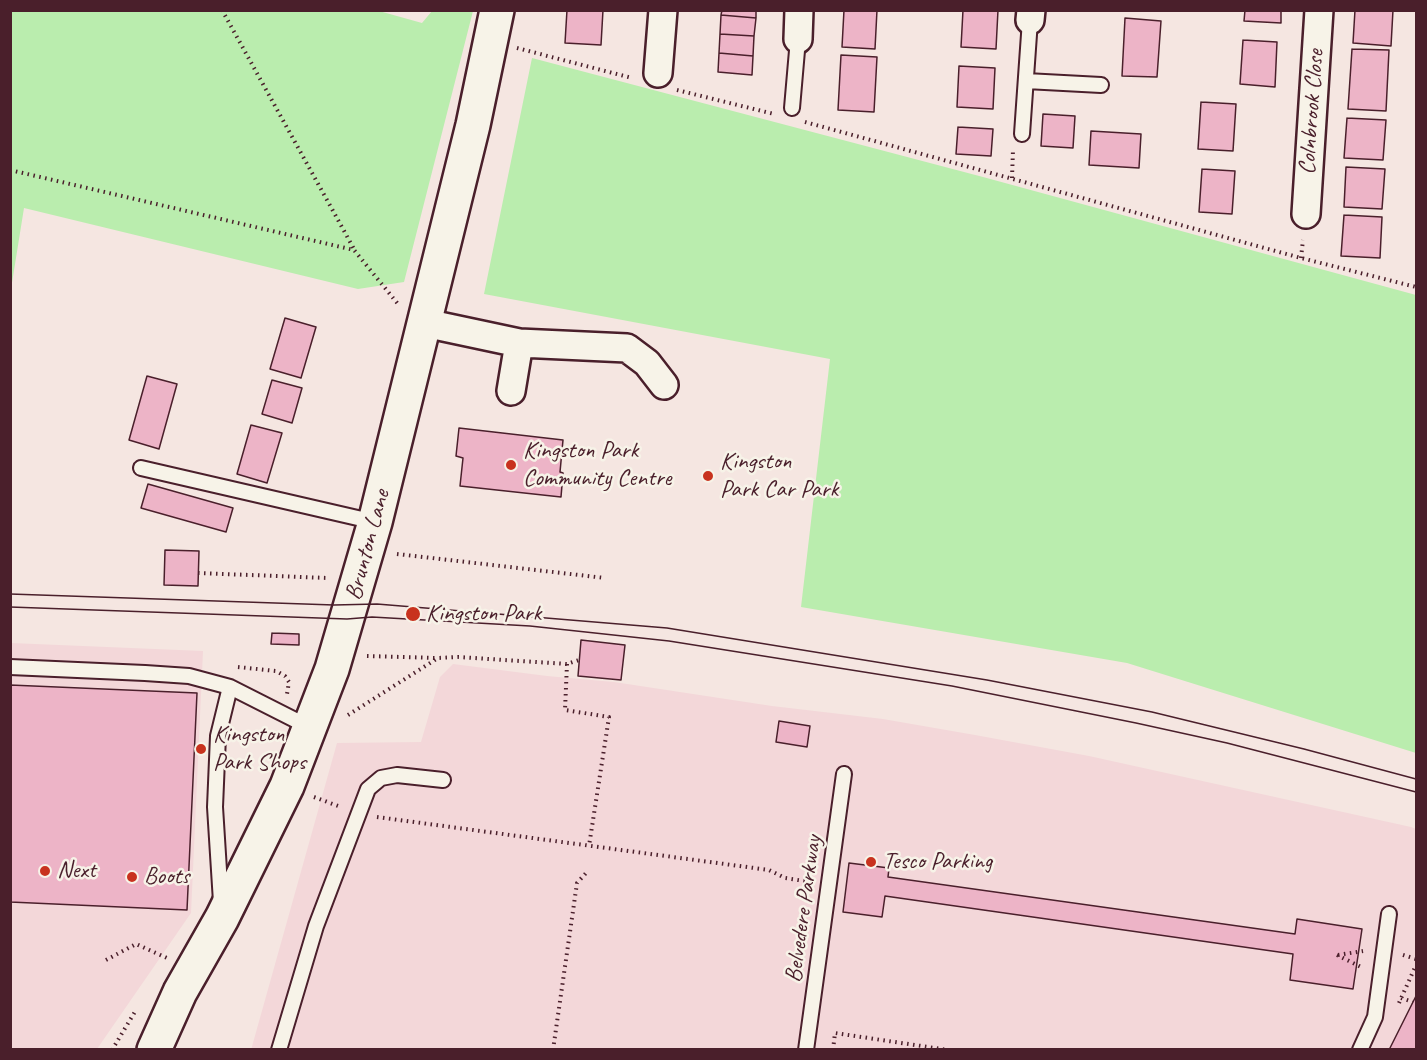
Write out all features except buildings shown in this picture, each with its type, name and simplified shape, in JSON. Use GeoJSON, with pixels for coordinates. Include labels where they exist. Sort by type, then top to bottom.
{"type":"FeatureCollection","features":[{"type":"Feature","properties":{"kind":"street"},"geometry":{"type":"LineString","coordinates":[[653,80],[663,10]]}},
{"type":"Feature","properties":{"kind":"street"},"geometry":{"type":"LineString","coordinates":[[798,39],[799,10]]}},
{"type":"Feature","properties":{"kind":"street","name":"Colnbrook Close"},"geometry":{"type":"LineString","coordinates":[[1306,214],[1319,10]]}},
{"type":"Feature","properties":{"kind":"street","name":"Brunton Lane"},"geometry":{"type":"LineString","coordinates":[[154,1050],[180,992],[222,918],[287,786],[332,669],[375,522],[473,125],[494,26]]}},
{"type":"Feature","properties":{"kind":"street"},"geometry":{"type":"LineString","coordinates":[[424,323],[519,343],[627,348],[648,363],[664,386]]}},
{"type":"Feature","properties":{"kind":"street"},"geometry":{"type":"LineString","coordinates":[[511,391],[519,343]]}},
{"type":"Feature","properties":{"kind":"lane"},"geometry":{"type":"LineString","coordinates":[[1022,134],[1030,15]]}},
{"type":"Feature","properties":{"kind":"lane"},"geometry":{"type":"LineString","coordinates":[[786,112],[798,39]]}},
{"type":"Feature","properties":{"kind":"lane"},"geometry":{"type":"LineString","coordinates":[[1026,81],[1101,85]]}},
{"type":"Feature","properties":{"kind":"lane"},"geometry":{"type":"LineString","coordinates":[[141,468],[375,522]]}},
{"type":"Feature","properties":{"kind":"lane"},"geometry":{"type":"LineString","coordinates":[[10,668],[178,675],[230,687],[311,728]]}},
{"type":"Feature","properties":{"kind":"lane"},"geometry":{"type":"LineString","coordinates":[[222,918],[214,807],[218,736],[230,687]]}},
{"type":"Feature","properties":{"kind":"lane","name":"Belvedere Parkway"},"geometry":{"type":"LineString","coordinates":[[806,1050],[844,774]]}},
{"type":"Feature","properties":{"kind":"lane"},"geometry":{"type":"LineString","coordinates":[[279,1050],[316,926],[368,789],[381,778],[398,776],[443,780]]}},
{"type":"Feature","properties":{"kind":"lane"},"geometry":{"type":"LineString","coordinates":[[1360,1050],[1375,1017],[1389,914]]}},
{"type":"Feature","properties":{"kind":"path"},"geometry":{"type":"LineString","coordinates":[[222,10],[354,250],[398,305],[424,323]]}},
{"type":"Feature","properties":{"kind":"path"},"geometry":{"type":"LineString","coordinates":[[494,26],[653,80],[786,112]]}},
{"type":"Feature","properties":{"kind":"path"},"geometry":{"type":"LineString","coordinates":[[802,121],[1301,258],[1416,287]]}},
{"type":"Feature","properties":{"kind":"path"},"geometry":{"type":"LineString","coordinates":[[10,170],[354,250]]}},
{"type":"Feature","properties":{"kind":"path"},"geometry":{"type":"LineString","coordinates":[[394,553],[605,578]]}},
{"type":"Feature","properties":{"kind":"path"},"geometry":{"type":"LineString","coordinates":[[198,573],[329,578]]}},
{"type":"Feature","properties":{"kind":"path"},"geometry":{"type":"LineString","coordinates":[[362,656],[458,657],[567,664],[579,660]]}},
{"type":"Feature","properties":{"kind":"path"},"geometry":{"type":"LineString","coordinates":[[311,728],[340,719],[438,658]]}},
{"type":"Feature","properties":{"kind":"path"},"geometry":{"type":"LineString","coordinates":[[567,664],[565,710],[609,717],[589,846]]}},
{"type":"Feature","properties":{"kind":"path"},"geometry":{"type":"LineString","coordinates":[[287,786],[357,813],[769,870],[785,878],[830,884]]}},
{"type":"Feature","properties":{"kind":"path"},"geometry":{"type":"LineString","coordinates":[[554,1050],[577,883],[586,873]]}},
{"type":"Feature","properties":{"kind":"path"},"geometry":{"type":"LineString","coordinates":[[106,960],[136,944],[168,959]]}},
{"type":"Feature","properties":{"kind":"path"},"geometry":{"type":"LineString","coordinates":[[1401,998],[1413,1002]]}},
{"type":"Feature","properties":{"kind":"path"},"geometry":{"type":"LineString","coordinates":[[112,1050],[137,1009]]}},
{"type":"Feature","properties":{"kind":"path"},"geometry":{"type":"LineString","coordinates":[[833,1050],[836,1033],[948,1050]]}},
{"type":"Feature","properties":{"kind":"shaded area"},"geometry":{"type":"Polygon","coordinates":[[[11,643],[203,651],[191,913],[97,1049],[11,1050],[11,643]]]}},
{"type":"Feature","properties":{"kind":"shaded area","name":"Tesco Parking"},"geometry":{"type":"Polygon","coordinates":[[[453,664],[614,682],[772,706],[883,719],[1089,756],[1411,827],[1416,829],[1416,1049],[251,1050],[337,743],[421,742],[440,677],[453,664]]]}},
{"type":"Feature","properties":{"kind":"green space"},"geometry":{"type":"Polygon","coordinates":[[[11,11],[379,11],[422,23],[432,11],[473,11],[404,282],[358,289],[24,208],[11,289],[11,11]]]}},
{"type":"Feature","properties":{"kind":"green space"},"geometry":{"type":"Polygon","coordinates":[[[532,58],[983,177],[1416,295],[1416,753],[1127,663],[801,607],[830,359],[484,294],[532,58]]]}},
{"type":"Feature","properties":{"kind":"tram line"},"geometry":{"type":"LineString","coordinates":[[10,594],[334,605],[377,604],[667,628],[987,680],[1152,712],[1416,779]]}},
{"type":"Feature","properties":{"kind":"tram line"},"geometry":{"type":"LineString","coordinates":[[10,607],[347,619],[372,617],[530,626],[669,641],[952,686],[1136,723],[1227,743],[1416,792]]}},
{"type":"Feature","properties":{"kind":"place","name":"Kingston Park Community Centre"},"geometry":{"type":"Point","coordinates":[511,465]}},
{"type":"Feature","properties":{"kind":"place","name":"Kingston Park Car Park"},"geometry":{"type":"Point","coordinates":[708,476]}},
{"type":"Feature","properties":{"kind":"place","name":"Kingston Park"},"geometry":{"type":"Point","coordinates":[413,614]}},
{"type":"Feature","properties":{"kind":"place","name":"Kingston Park Shops"},"geometry":{"type":"Point","coordinates":[201,749]}},
{"type":"Feature","properties":{"kind":"place","name":"Tesco Parking"},"geometry":{"type":"Point","coordinates":[871,862]}},
{"type":"Feature","properties":{"kind":"place","name":"Next"},"geometry":{"type":"Point","coordinates":[45,871]}},
{"type":"Feature","properties":{"kind":"place","name":"Boots"},"geometry":{"type":"Point","coordinates":[132,877]}}]}
